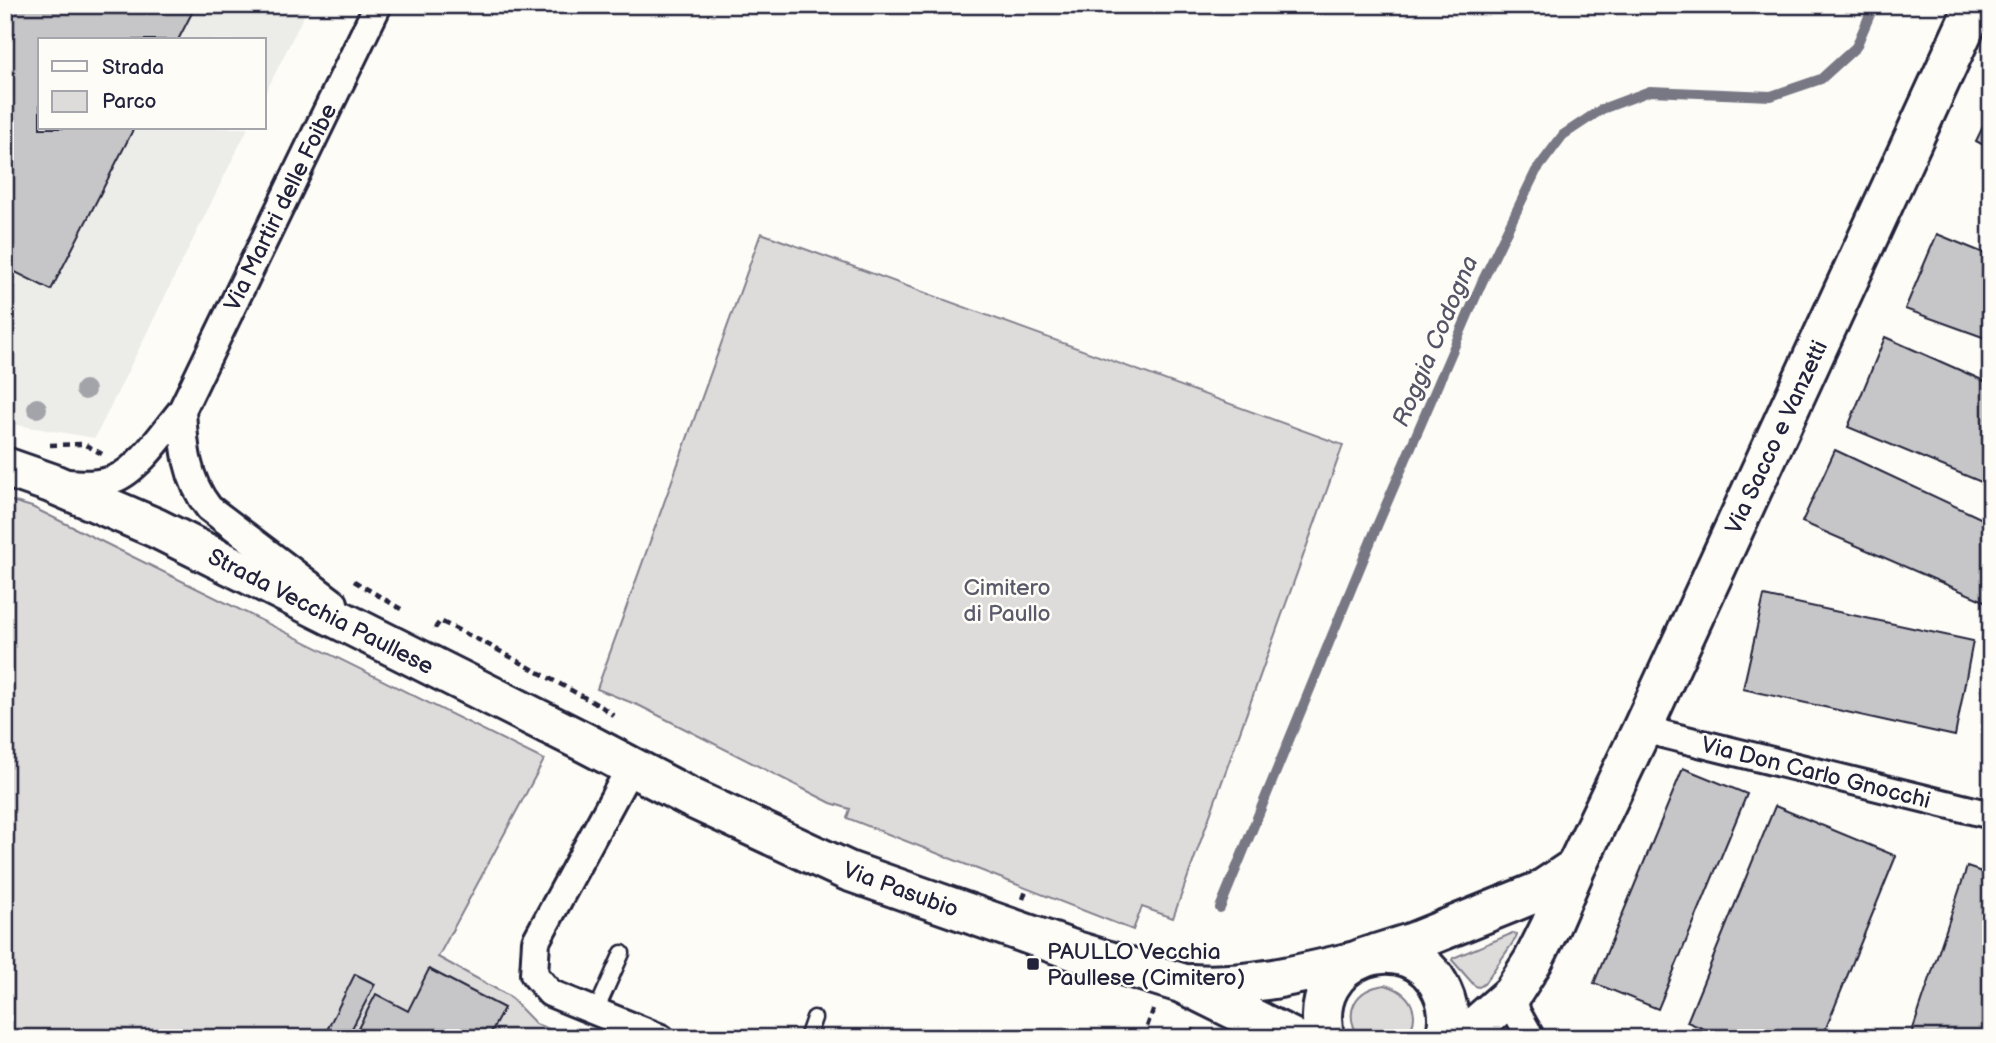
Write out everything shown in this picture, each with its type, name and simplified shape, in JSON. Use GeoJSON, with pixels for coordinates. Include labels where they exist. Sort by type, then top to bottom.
{"type":"FeatureCollection","features":[{"type":"Feature","properties":{"kind":"street","name":"Via Martiri delle Foibe"},"geometry":{"type":"LineString","coordinates":[[182,410],[379,5]]}},
{"type":"Feature","properties":{"kind":"street","name":"Via Sacco e Vanzetti"},"geometry":{"type":"LineString","coordinates":[[1468,1035],[1512,994],[1550,927],[1975,5]]}},
{"type":"Feature","properties":{"kind":"street"},"geometry":{"type":"LineString","coordinates":[[51,482],[87,484],[117,479],[139,461],[182,410]]}},
{"type":"Feature","properties":{"kind":"street"},"geometry":{"type":"LineString","coordinates":[[182,410],[188,468],[197,491],[209,508],[390,645]]}},
{"type":"Feature","properties":{"kind":"street","name":"Strada Vecchia Paullese"},"geometry":{"type":"LineString","coordinates":[[5,467],[51,482],[156,528],[584,742],[630,768]]}},
{"type":"Feature","properties":{"kind":"street","name":"Via Don Carlo Gnocchi"},"geometry":{"type":"LineString","coordinates":[[1642,729],[1991,815]]}},
{"type":"Feature","properties":{"kind":"street"},"geometry":{"type":"LineString","coordinates":[[630,768],[536,941],[534,974],[550,993],[661,1038]]}},
{"type":"Feature","properties":{"kind":"street","name":"Via Pasubio"},"geometry":{"type":"LineString","coordinates":[[630,768],[848,871],[1193,989],[1292,1038]]}},
{"type":"Feature","properties":{"kind":"street"},"geometry":{"type":"LineString","coordinates":[[1303,1038],[1338,975],[1365,958],[1411,943],[1540,891],[1576,867]]}},
{"type":"Feature","properties":{"kind":"street"},"geometry":{"type":"LineString","coordinates":[[1365,958],[1389,954],[1409,959],[1422,966],[1432,975],[1468,1035]]}},
{"type":"Feature","properties":{"kind":"street","name":"Via Pasubio"},"geometry":{"type":"LineString","coordinates":[[1193,989],[1256,982],[1365,958]]}},
{"type":"Feature","properties":{"kind":"street","name":"Via Pasubio"},"geometry":{"type":"LineString","coordinates":[[1193,989],[1238,1029],[1242,1038]]}},
{"type":"Feature","properties":{"kind":"street"},"geometry":{"type":"LineString","coordinates":[[1512,994],[1517,1013],[1531,1038]]}},
{"type":"Feature","properties":{"kind":"street"},"geometry":{"type":"LineString","coordinates":[[1325,995],[1321,1015],[1325,1038]]}},
{"type":"Feature","properties":{"kind":"lane"},"geometry":{"type":"LineString","coordinates":[[596,1011],[622,953]]}},
{"type":"Feature","properties":{"kind":"lane"},"geometry":{"type":"LineString","coordinates":[[807,1038],[814,1018]]}},
{"type":"Feature","properties":{"kind":"path"},"geometry":{"type":"LineString","coordinates":[[49,444],[84,444],[128,471]]}},
{"type":"Feature","properties":{"kind":"path"},"geometry":{"type":"LineString","coordinates":[[348,577],[402,609]]}},
{"type":"Feature","properties":{"kind":"path"},"geometry":{"type":"LineString","coordinates":[[425,621],[436,627],[440,621],[485,643],[602,707],[624,723]]}},
{"type":"Feature","properties":{"kind":"path"},"geometry":{"type":"LineString","coordinates":[[1143,1038],[1154,1009]]}},
{"type":"Feature","properties":{"kind":"shaded area"},"geometry":{"type":"Polygon","coordinates":[[[5,5],[309,5],[266,92],[266,38],[38,38],[38,130],[247,130],[95,438],[5,423],[5,5]]]}},
{"type":"Feature","properties":{"kind":"green space","name":"Cimitero di Paullo"},"geometry":{"type":"Polygon","coordinates":[[[761,233],[1343,445],[1173,918],[1142,907],[1133,930],[847,818],[850,809],[831,803],[640,706],[597,689],[761,233]]]}},
{"type":"Feature","properties":{"kind":"green space"},"geometry":{"type":"Polygon","coordinates":[[[5,499],[32,507],[544,760],[438,957],[509,996],[536,1024],[572,1038],[5,1038],[5,499]]]}},
{"type":"Feature","properties":{"kind":"green space"},"geometry":{"type":"Polygon","coordinates":[[[1513,933],[1517,934],[1516,938],[1484,984],[1479,987],[1475,986],[1452,960],[1453,958],[1513,933]]]}},
{"type":"Feature","properties":{"kind":"green space"},"geometry":{"type":"Polygon","coordinates":[[[1385,985],[1402,993],[1412,1005],[1414,1021],[1411,1029],[1406,1038],[1360,1038],[1352,1019],[1354,1003],[1366,991],[1385,985]]]}},
{"type":"Feature","properties":{"kind":"building"},"geometry":{"type":"Polygon","coordinates":[[[5,5],[196,5],[179,38],[38,38],[38,130],[133,130],[51,290],[5,267],[5,5]]]}},
{"type":"Feature","properties":{"kind":"building"},"geometry":{"type":"Polygon","coordinates":[[[1991,110],[1991,149],[1976,141],[1991,110]]]}},
{"type":"Feature","properties":{"kind":"building"},"geometry":{"type":"Polygon","coordinates":[[[1937,234],[1991,256],[1991,340],[1905,309],[1937,234]]]}},
{"type":"Feature","properties":{"kind":"building"},"geometry":{"type":"Polygon","coordinates":[[[1885,337],[1991,384],[1991,486],[1848,427],[1885,337]]]}},
{"type":"Feature","properties":{"kind":"building"},"geometry":{"type":"Polygon","coordinates":[[[1835,450],[1991,523],[1991,604],[1802,522],[1835,450]]]}},
{"type":"Feature","properties":{"kind":"building"},"geometry":{"type":"Polygon","coordinates":[[[1764,596],[1973,641],[1955,736],[1743,689],[1764,596]]]}},
{"type":"Feature","properties":{"kind":"building"},"geometry":{"type":"Polygon","coordinates":[[[1683,768],[1747,794],[1658,1009],[1594,983],[1683,768]]]}},
{"type":"Feature","properties":{"kind":"building"},"geometry":{"type":"Polygon","coordinates":[[[1775,806],[1896,856],[1822,1038],[1726,1038],[1687,1022],[1775,806]]]}},
{"type":"Feature","properties":{"kind":"building"},"geometry":{"type":"Polygon","coordinates":[[[1967,867],[1991,875],[1991,1038],[1910,1038],[1967,867]]]}},
{"type":"Feature","properties":{"kind":"building"},"geometry":{"type":"Polygon","coordinates":[[[429,969],[504,1008],[488,1038],[353,1038],[376,994],[408,1011],[429,969]]]}},
{"type":"Feature","properties":{"kind":"building"},"geometry":{"type":"Polygon","coordinates":[[[355,974],[375,984],[347,1038],[323,1038],[355,974]]]}},
{"type":"Feature","properties":{"kind":"waterway","name":"Roggia Codogna"},"geometry":{"type":"LineString","coordinates":[[1220,908],[1377,526],[1482,282],[1536,171],[1563,135],[1602,109],[1650,91],[1771,96],[1821,79],[1856,47],[1874,5]]}},
{"type":"Feature","properties":{"kind":"place","name":"PAULLO Vecchia Paullese (Cimitero)"},"geometry":{"type":"Point","coordinates":[1033,964]}}]}
